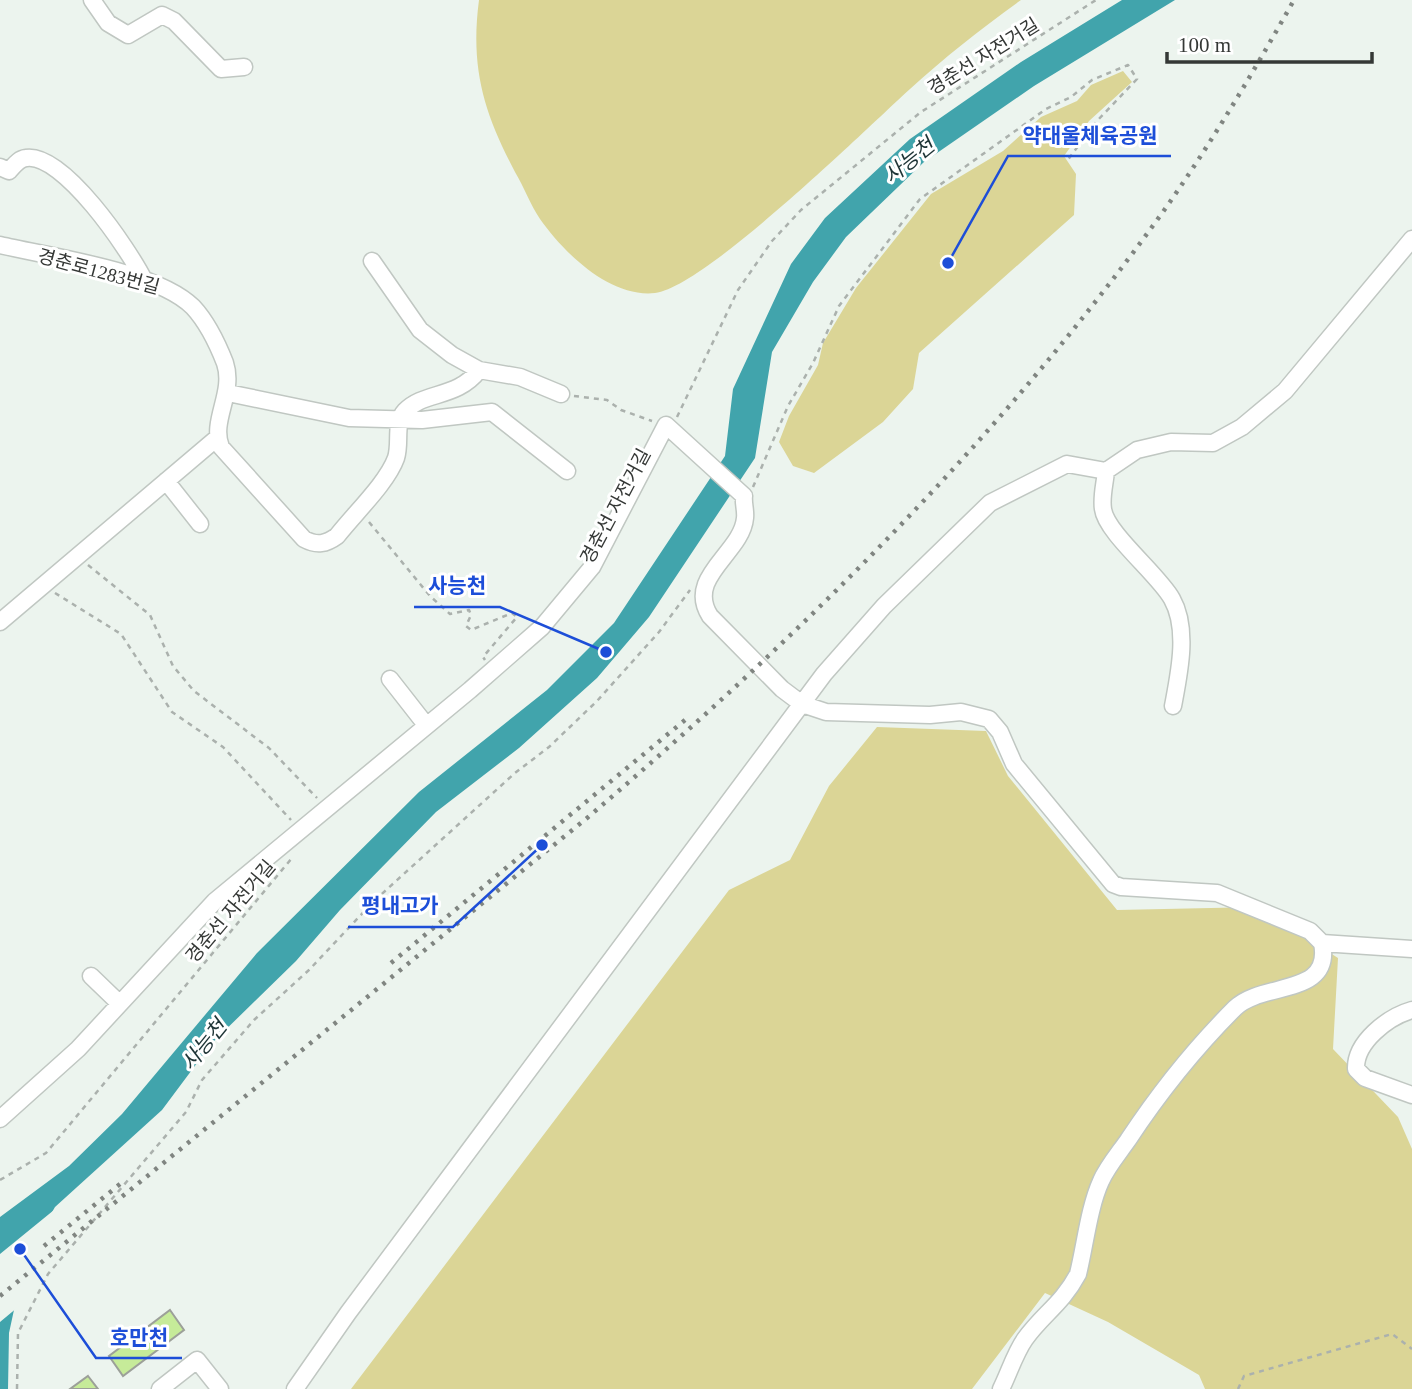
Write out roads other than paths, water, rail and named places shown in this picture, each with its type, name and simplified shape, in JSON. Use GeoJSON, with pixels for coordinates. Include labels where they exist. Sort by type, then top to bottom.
{"type":"FeatureCollection","features":[{"type":"Feature","properties":{"kind":"street"},"geometry":{"type":"LineString","coordinates":[[92,0],[108,23],[128,35],[162,15],[174,20],[220,69],[244,67]]}},
{"type":"Feature","properties":{"kind":"street"},"geometry":{"type":"LineString","coordinates":[[0,167],[9,171],[19,160],[28,157],[41,160],[61,174],[90,201],[116,232],[144,281]]}},
{"type":"Feature","properties":{"kind":"street"},"geometry":{"type":"LineString","coordinates":[[295,1389],[348,1312],[802,704],[884,606],[990,503],[1067,464],[1106,471],[1138,450],[1171,442],[1213,443],[1242,427],[1285,391],[1412,239]]}},
{"type":"Feature","properties":{"kind":"street","name":"경춘로1283번길"},"geometry":{"type":"LineString","coordinates":[[0,245],[167,288],[192,306],[204,322],[225,365],[228,393],[217,438]]}},
{"type":"Feature","properties":{"kind":"street"},"geometry":{"type":"LineString","coordinates":[[372,261],[421,330],[479,370],[520,377],[561,394]]}},
{"type":"Feature","properties":{"kind":"street"},"geometry":{"type":"LineString","coordinates":[[0,622],[217,438],[221,447],[304,539],[311,542],[328,542],[358,509],[396,458],[399,421],[411,406],[464,387],[479,370]]}},
{"type":"Feature","properties":{"kind":"street"},"geometry":{"type":"LineString","coordinates":[[228,393],[349,418],[399,421],[492,412],[567,471]]}},
{"type":"Feature","properties":{"kind":"street"},"geometry":{"type":"LineString","coordinates":[[0,1119],[60,1066],[195,919],[325,806],[494,670],[541,627],[592,567],[672,430],[743,502],[745,519],[704,587],[702,604],[710,616],[755,662],[802,704],[826,712],[930,715],[961,712],[989,719],[1000,732],[1014,764],[1113,884],[1121,887],[1217,893],[1310,931],[1322,943],[1325,956],[1317,973],[1298,985],[1266,991],[1238,1005],[1162,1089],[1101,1181],[1078,1274],[1072,1286],[1059,1306],[1025,1340],[1001,1389]]}},
{"type":"Feature","properties":{"kind":"street"},"geometry":{"type":"LineString","coordinates":[[1106,471],[1103,511],[1113,528],[1173,599],[1181,631],[1179,676],[1173,706]]}},
{"type":"Feature","properties":{"kind":"street"},"geometry":{"type":"LineString","coordinates":[[166,481],[200,524]]}},
{"type":"Feature","properties":{"kind":"street"},"geometry":{"type":"LineString","coordinates":[[390,679],[426,725]]}},
{"type":"Feature","properties":{"kind":"street"},"geometry":{"type":"LineString","coordinates":[[1322,943],[1412,949]]}},
{"type":"Feature","properties":{"kind":"street"},"geometry":{"type":"LineString","coordinates":[[91,976],[119,1003]]}},
{"type":"Feature","properties":{"kind":"street"},"geometry":{"type":"LineString","coordinates":[[1412,1010],[1396,1015],[1363,1044],[1356,1057],[1356,1069],[1365,1078],[1412,1095]]}},
{"type":"Feature","properties":{"kind":"street"},"geometry":{"type":"LineString","coordinates":[[160,1389],[197,1360],[217,1388]]}},
{"type":"Feature","properties":{"kind":"water"},"geometry":{"type":"Polygon","coordinates":[[[1122,0],[1175,0],[1034,86],[924,162],[846,237],[813,282],[772,352],[755,458],[649,617],[597,678],[519,748],[436,812],[340,910],[296,961],[212,1043],[162,1110],[55,1207],[25,1259],[9,1333],[8,1389],[0,1389],[0,1217],[69,1166],[122,1114],[257,953],[419,792],[547,690],[614,623],[725,456],[733,389],[791,264],[825,218],[910,139],[1021,62],[1122,0]]]}},
{"type":"Feature","properties":{"kind":"railway"},"geometry":{"type":"LineString","coordinates":[[0,1296],[587,818],[667,749],[821,606],[966,454],[1036,375],[1102,293],[1165,209],[1199,158],[1294,0]]}},
{"type":"Feature","properties":{"kind":"railway"},"geometry":{"type":"LineString","coordinates":[[391,963],[685,720]]}},
{"type":"Feature","properties":{"kind":"railway"},"geometry":{"type":"LineString","coordinates":[[44,1246],[125,1180]]}},
{"type":"Feature","properties":{"kind":"place","name":"약대울체육공원"},"geometry":{"type":"Point","coordinates":[948,263]}},
{"type":"Feature","properties":{"kind":"place","name":"사능천"},"geometry":{"type":"Point","coordinates":[606,652]}},
{"type":"Feature","properties":{"kind":"place","name":"평내고가"},"geometry":{"type":"Point","coordinates":[542,845]}},
{"type":"Feature","properties":{"kind":"place","name":"호만천"},"geometry":{"type":"Point","coordinates":[20,1249]}}]}
